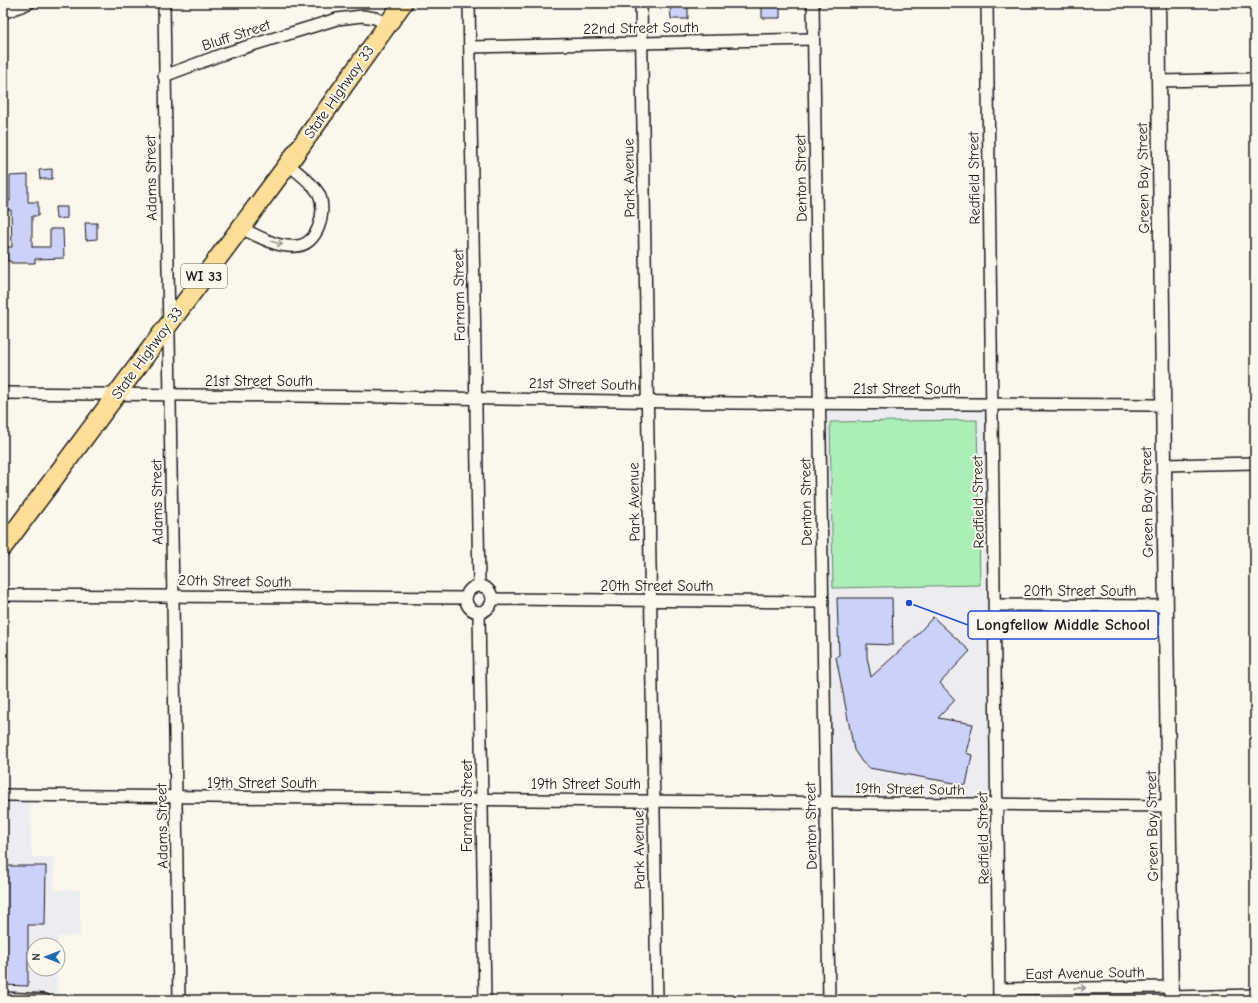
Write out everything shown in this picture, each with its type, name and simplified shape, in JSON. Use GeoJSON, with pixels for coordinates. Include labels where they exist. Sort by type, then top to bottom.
{"type":"FeatureCollection","features":[{"type":"Feature","properties":{"kind":"main road","name":"State Highway 33"},"geometry":{"type":"LineString","coordinates":[[3,548],[288,164],[403,3]]}},
{"type":"Feature","properties":{"kind":"street"},"geometry":{"type":"LineString","coordinates":[[3,13],[29,3]]}},
{"type":"Feature","properties":{"kind":"street","name":"Adams Street"},"geometry":{"type":"LineString","coordinates":[[164,3],[179,1000]]}},
{"type":"Feature","properties":{"kind":"street","name":"Farnam Street"},"geometry":{"type":"LineString","coordinates":[[469,3],[479,586]]}},
{"type":"Feature","properties":{"kind":"street","name":"Park Avenue"},"geometry":{"type":"LineString","coordinates":[[641,3],[648,400],[652,800],[657,1000]]}},
{"type":"Feature","properties":{"kind":"street","name":"Denton Street"},"geometry":{"type":"LineString","coordinates":[[813,3],[829,1000]]}},
{"type":"Feature","properties":{"kind":"street","name":"Redfield Street"},"geometry":{"type":"LineString","coordinates":[[987,3],[999,995]]}},
{"type":"Feature","properties":{"kind":"street","name":"Green Bay Street"},"geometry":{"type":"LineString","coordinates":[[1158,3],[1171,995]]}},
{"type":"Feature","properties":{"kind":"street","name":"Bluff Street"},"geometry":{"type":"LineString","coordinates":[[164,76],[223,54],[337,19],[362,16],[375,18],[387,24]]}},
{"type":"Feature","properties":{"kind":"street","name":"22nd Street South"},"geometry":{"type":"LineString","coordinates":[[470,47],[813,39]]}},
{"type":"Feature","properties":{"kind":"street"},"geometry":{"type":"LineString","coordinates":[[1159,81],[1255,79]]}},
{"type":"Feature","properties":{"kind":"street"},"geometry":{"type":"LineString","coordinates":[[241,228],[278,244],[291,246],[306,244],[314,236],[321,218],[321,202],[314,187],[288,164]]}},
{"type":"Feature","properties":{"kind":"street","name":"21st Street South"},"geometry":{"type":"LineString","coordinates":[[3,393],[648,400],[819,404],[1163,405]]}},
{"type":"Feature","properties":{"kind":"street"},"geometry":{"type":"LineString","coordinates":[[1164,465],[1255,463]]}},
{"type":"Feature","properties":{"kind":"street"},"geometry":{"type":"LineString","coordinates":[[479,586],[490,591],[492,599],[490,606],[479,612],[472,609],[466,598],[472,588],[479,586]]}},
{"type":"Feature","properties":{"kind":"street","name":"20th Street South"},"geometry":{"type":"LineString","coordinates":[[3,594],[466,598]]}},
{"type":"Feature","properties":{"kind":"street","name":"20th Street South"},"geometry":{"type":"LineString","coordinates":[[492,599],[822,602]]}},
{"type":"Feature","properties":{"kind":"street","name":"20th Street South"},"geometry":{"type":"LineString","coordinates":[[994,605],[1166,606]]}},
{"type":"Feature","properties":{"kind":"street","name":"Farnam Street"},"geometry":{"type":"LineString","coordinates":[[479,612],[485,1000]]}},
{"type":"Feature","properties":{"kind":"street","name":"19th Street South"},"geometry":{"type":"LineString","coordinates":[[3,795],[1169,806]]}},
{"type":"Feature","properties":{"kind":"street","name":"East Avenue South"},"geometry":{"type":"LineString","coordinates":[[999,995],[1255,995]]}},
{"type":"Feature","properties":{"kind":"street"},"geometry":{"type":"LineString","coordinates":[[3,998],[45,1000]]}},
{"type":"Feature","properties":{"kind":"shaded area"},"geometry":{"type":"Polygon","coordinates":[[[819,404],[992,405],[997,805],[826,802],[819,404]]]}},
{"type":"Feature","properties":{"kind":"shaded area"},"geometry":{"type":"Polygon","coordinates":[[[3,795],[30,795],[32,857],[55,857],[54,890],[80,890],[80,936],[26,937],[26,977],[58,977],[58,1000],[3,998],[3,795]]]}},
{"type":"Feature","properties":{"kind":"green space"},"geometry":{"type":"Polygon","coordinates":[[[977,420],[980,585],[833,588],[830,422],[977,420]]]}},
{"type":"Feature","properties":{"kind":"building"},"geometry":{"type":"Polygon","coordinates":[[[780,5],[780,18],[762,18],[762,6],[780,5]]]}},
{"type":"Feature","properties":{"kind":"building"},"geometry":{"type":"Polygon","coordinates":[[[670,6],[688,6],[688,19],[671,19],[670,6]]]}},
{"type":"Feature","properties":{"kind":"building"},"geometry":{"type":"Polygon","coordinates":[[[52,169],[52,179],[40,179],[39,170],[52,169]]]}},
{"type":"Feature","properties":{"kind":"building"},"geometry":{"type":"Polygon","coordinates":[[[28,175],[28,202],[38,202],[38,216],[32,216],[32,247],[50,247],[50,229],[63,229],[64,258],[35,259],[35,263],[11,263],[11,261],[7,261],[7,247],[12,247],[11,210],[8,210],[8,201],[10,201],[10,176],[28,175]]]}},
{"type":"Feature","properties":{"kind":"building"},"geometry":{"type":"Polygon","coordinates":[[[55,207],[67,207],[67,218],[56,219],[55,207]]]}},
{"type":"Feature","properties":{"kind":"building"},"geometry":{"type":"Polygon","coordinates":[[[85,223],[97,223],[97,239],[86,240],[85,223]]]}},
{"type":"Feature","properties":{"kind":"building"},"geometry":{"type":"Polygon","coordinates":[[[837,598],[892,598],[893,645],[867,644],[867,657],[871,677],[915,637],[933,617],[970,651],[940,683],[955,700],[938,718],[973,724],[966,753],[972,755],[966,785],[869,768],[862,762],[854,750],[836,657],[839,655],[837,598]]]}},
{"type":"Feature","properties":{"kind":"building"},"geometry":{"type":"Polygon","coordinates":[[[3,866],[46,866],[45,925],[28,925],[28,937],[26,937],[26,977],[28,977],[28,986],[3,985],[3,866]]]}},
{"type":"Feature","properties":{"kind":"place","name":"Longfellow Middle School"},"geometry":{"type":"Point","coordinates":[909,603]}}]}
